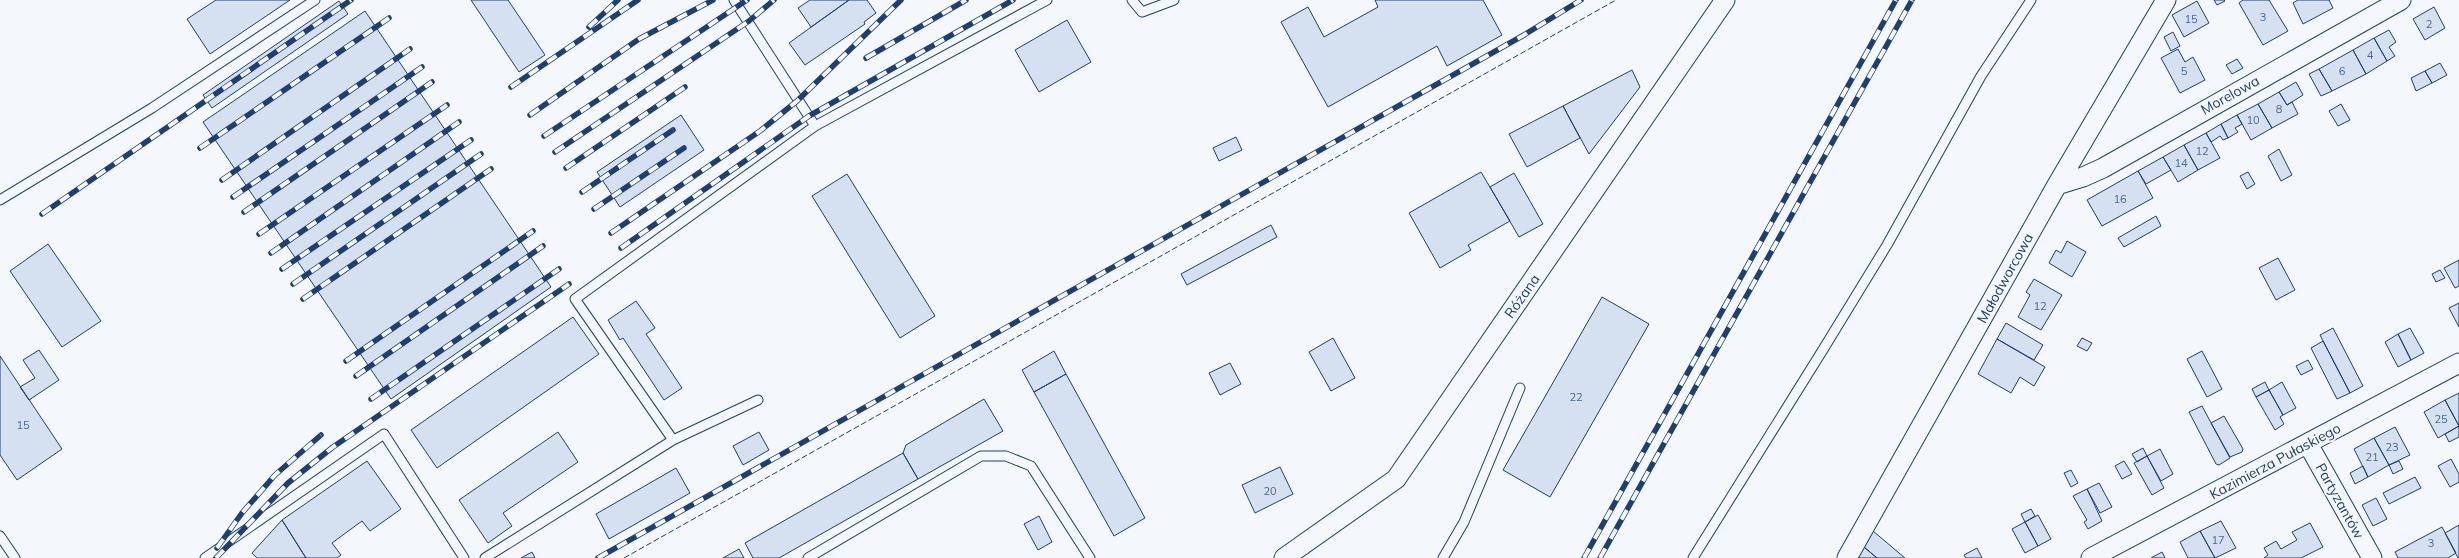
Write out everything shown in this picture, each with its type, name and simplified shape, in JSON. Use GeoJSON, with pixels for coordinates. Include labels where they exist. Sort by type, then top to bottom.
{"type":"FeatureCollection","features":[{"type":"Feature","properties":{"kind":"street","name":"Różana"},"geometry":{"type":"LineString","coordinates":[[1284,558],[1396,479],[1724,0]]}},
{"type":"Feature","properties":{"kind":"street","name":"Małodworcowa"},"geometry":{"type":"LineString","coordinates":[[1847,558],[2057,184],[2166,0]]}},
{"type":"Feature","properties":{"kind":"street","name":"Morelowa"},"geometry":{"type":"LineString","coordinates":[[2057,184],[2083,177],[2103,168],[2401,0]]}},
{"type":"Feature","properties":{"kind":"street","name":"Kazimierza Pułaskiego"},"geometry":{"type":"LineString","coordinates":[[2091,558],[2459,363]]}},
{"type":"Feature","properties":{"kind":"street","name":"Partyzantów"},"geometry":{"type":"LineString","coordinates":[[2308,444],[2372,558]]}},
{"type":"Feature","properties":{"kind":"lane"},"geometry":{"type":"LineString","coordinates":[[0,200],[152,108],[315,0]]}},
{"type":"Feature","properties":{"kind":"lane"},"geometry":{"type":"LineString","coordinates":[[734,0],[815,126]]}},
{"type":"Feature","properties":{"kind":"lane"},"geometry":{"type":"LineString","coordinates":[[674,440],[575,299],[815,126],[1047,0]]}},
{"type":"Feature","properties":{"kind":"lane"},"geometry":{"type":"LineString","coordinates":[[1132,0],[1142,12],[1174,0]]}},
{"type":"Feature","properties":{"kind":"lane"},"geometry":{"type":"LineString","coordinates":[[1693,558],[1887,245],[1981,76],[2031,0]]}},
{"type":"Feature","properties":{"kind":"lane"},"geometry":{"type":"LineString","coordinates":[[1443,558],[1464,522],[1520,388]]}},
{"type":"Feature","properties":{"kind":"lane"},"geometry":{"type":"LineString","coordinates":[[485,558],[674,440],[758,400]]}},
{"type":"Feature","properties":{"kind":"lane"},"geometry":{"type":"LineString","coordinates":[[205,558],[384,434],[464,558]]}},
{"type":"Feature","properties":{"kind":"lane"},"geometry":{"type":"LineString","coordinates":[[808,558],[981,456],[1006,456],[1031,466],[1088,558]]}},
{"type":"Feature","properties":{"kind":"lane"},"geometry":{"type":"LineString","coordinates":[[0,536],[15,558]]}},
{"type":"Feature","properties":{"kind":"building"},"geometry":{"type":"Polygon","coordinates":[[[216,0],[290,0],[210,54],[187,19],[216,0]]]}},
{"type":"Feature","properties":{"kind":"building"},"geometry":{"type":"Polygon","coordinates":[[[471,0],[508,0],[545,55],[519,72],[471,0]]]}},
{"type":"Feature","properties":{"kind":"building"},"geometry":{"type":"Polygon","coordinates":[[[810,0],[849,0],[811,27],[798,8],[810,0]]]}},
{"type":"Feature","properties":{"kind":"building"},"geometry":{"type":"Polygon","coordinates":[[[849,0],[867,0],[876,13],[864,22],[865,24],[805,65],[789,43],[849,0]]]}},
{"type":"Feature","properties":{"kind":"building"},"geometry":{"type":"Polygon","coordinates":[[[1375,0],[1483,0],[1502,35],[1447,66],[1437,46],[1328,107],[1281,22],[1308,7],[1324,37],[1378,7],[1375,0]]]}},
{"type":"Feature","properties":{"kind":"building"},"geometry":{"type":"Polygon","coordinates":[[[2214,0],[2224,0],[2225,1],[2217,5],[2214,0]]]}},
{"type":"Feature","properties":{"kind":"building"},"geometry":{"type":"Polygon","coordinates":[[[2243,0],[2269,0],[2288,31],[2263,45],[2239,3],[2243,0]]]}},
{"type":"Feature","properties":{"kind":"building"},"geometry":{"type":"Polygon","coordinates":[[[2298,0],[2329,0],[2333,8],[2303,24],[2293,3],[2298,0]]]}},
{"type":"Feature","properties":{"kind":"building"},"geometry":{"type":"Polygon","coordinates":[[[339,1],[348,14],[212,108],[203,95],[339,1]]]}},
{"type":"Feature","properties":{"kind":"building"},"geometry":{"type":"Polygon","coordinates":[[[2197,1],[2209,23],[2184,37],[2172,15],[2197,1]]]}},
{"type":"Feature","properties":{"kind":"building"},"geometry":{"type":"Polygon","coordinates":[[[2434,7],[2445,28],[2425,40],[2413,19],[2434,7]]]}},
{"type":"Feature","properties":{"kind":"building"},"geometry":{"type":"Polygon","coordinates":[[[365,11],[551,287],[391,399],[203,122],[365,11]]]}},
{"type":"Feature","properties":{"kind":"building"},"geometry":{"type":"Polygon","coordinates":[[[1067,20],[1091,62],[1039,92],[1015,50],[1067,20]]]}},
{"type":"Feature","properties":{"kind":"building"},"geometry":{"type":"Polygon","coordinates":[[[2389,30],[2396,42],[2389,47],[2395,56],[2387,61],[2374,38],[2389,30]]]}},
{"type":"Feature","properties":{"kind":"building"},"geometry":{"type":"Polygon","coordinates":[[[2173,32],[2180,46],[2171,51],[2164,37],[2173,32]]]}},
{"type":"Feature","properties":{"kind":"building"},"geometry":{"type":"Polygon","coordinates":[[[2374,38],[2387,61],[2366,74],[2353,50],[2374,38]]]}},
{"type":"Feature","properties":{"kind":"building"},"geometry":{"type":"Polygon","coordinates":[[[2178,49],[2185,62],[2193,57],[2205,80],[2180,93],[2161,58],[2178,49]]]}},
{"type":"Feature","properties":{"kind":"building"},"geometry":{"type":"Polygon","coordinates":[[[2353,50],[2366,74],[2332,91],[2319,69],[2353,50]]]}},
{"type":"Feature","properties":{"kind":"building"},"geometry":{"type":"Polygon","coordinates":[[[2237,59],[2243,68],[2232,74],[2226,65],[2237,59]]]}},
{"type":"Feature","properties":{"kind":"building"},"geometry":{"type":"Polygon","coordinates":[[[2440,63],[2447,75],[2432,83],[2425,71],[2440,63]]]}},
{"type":"Feature","properties":{"kind":"building"},"geometry":{"type":"Polygon","coordinates":[[[2319,69],[2332,91],[2321,96],[2309,74],[2319,69]]]}},
{"type":"Feature","properties":{"kind":"building"},"geometry":{"type":"Polygon","coordinates":[[[1632,70],[1640,87],[1589,154],[1563,106],[1632,70]]]}},
{"type":"Feature","properties":{"kind":"building"},"geometry":{"type":"Polygon","coordinates":[[[2425,71],[2432,83],[2416,91],[2411,78],[2425,71]]]}},
{"type":"Feature","properties":{"kind":"building"},"geometry":{"type":"Polygon","coordinates":[[[2296,82],[2303,95],[2287,105],[2279,92],[2296,82]]]}},
{"type":"Feature","properties":{"kind":"building"},"geometry":{"type":"Polygon","coordinates":[[[2279,92],[2287,105],[2292,102],[2298,114],[2272,128],[2258,104],[2279,92]]]}},
{"type":"Feature","properties":{"kind":"building"},"geometry":{"type":"Polygon","coordinates":[[[2258,104],[2272,128],[2251,140],[2237,115],[2258,104]]]}},
{"type":"Feature","properties":{"kind":"building"},"geometry":{"type":"Polygon","coordinates":[[[2341,104],[2350,120],[2338,126],[2329,111],[2341,104]]]}},
{"type":"Feature","properties":{"kind":"building"},"geometry":{"type":"Polygon","coordinates":[[[1563,106],[1580,138],[1527,167],[1509,134],[1563,106]]]}},
{"type":"Feature","properties":{"kind":"building"},"geometry":{"type":"Polygon","coordinates":[[[681,115],[704,150],[620,207],[597,172],[681,115]]]}},
{"type":"Feature","properties":{"kind":"building"},"geometry":{"type":"Polygon","coordinates":[[[2237,115],[2242,124],[2235,128],[2238,132],[2228,138],[2221,124],[2237,115]]]}},
{"type":"Feature","properties":{"kind":"building"},"geometry":{"type":"Polygon","coordinates":[[[2221,124],[2228,138],[2223,140],[2220,136],[2211,142],[2206,133],[2221,124]]]}},
{"type":"Feature","properties":{"kind":"building"},"geometry":{"type":"Polygon","coordinates":[[[2206,133],[2220,158],[2198,170],[2184,145],[2206,133]]]}},
{"type":"Feature","properties":{"kind":"building"},"geometry":{"type":"Polygon","coordinates":[[[1236,137],[1242,150],[1219,161],[1213,148],[1236,137]]]}},
{"type":"Feature","properties":{"kind":"building"},"geometry":{"type":"Polygon","coordinates":[[[2184,145],[2198,170],[2178,182],[2163,157],[2184,145]]]}},
{"type":"Feature","properties":{"kind":"building"},"geometry":{"type":"Polygon","coordinates":[[[2279,149],[2292,175],[2281,181],[2268,156],[2279,149]]]}},
{"type":"Feature","properties":{"kind":"building"},"geometry":{"type":"Polygon","coordinates":[[[2163,157],[2171,170],[2146,184],[2138,171],[2163,157]]]}},
{"type":"Feature","properties":{"kind":"building"},"geometry":{"type":"Polygon","coordinates":[[[2138,171],[2153,198],[2102,226],[2087,200],[2138,171]]]}},
{"type":"Feature","properties":{"kind":"building"},"geometry":{"type":"Polygon","coordinates":[[[1481,172],[1510,221],[1468,245],[1471,250],[1440,268],[1409,213],[1481,172]]]}},
{"type":"Feature","properties":{"kind":"building"},"geometry":{"type":"Polygon","coordinates":[[[2248,172],[2255,184],[2247,189],[2240,176],[2248,172]]]}},
{"type":"Feature","properties":{"kind":"building"},"geometry":{"type":"Polygon","coordinates":[[[1514,173],[1543,224],[1519,237],[1490,187],[1514,173]]]}},
{"type":"Feature","properties":{"kind":"building"},"geometry":{"type":"Polygon","coordinates":[[[847,174],[935,316],[900,338],[812,196],[847,174]]]}},
{"type":"Feature","properties":{"kind":"building"},"geometry":{"type":"Polygon","coordinates":[[[2156,216],[2161,226],[2124,247],[2118,238],[2156,216]]]}},
{"type":"Feature","properties":{"kind":"building"},"geometry":{"type":"Polygon","coordinates":[[[1271,225],[1277,237],[1187,285],[1181,274],[1271,225]]]}},
{"type":"Feature","properties":{"kind":"building"},"geometry":{"type":"Polygon","coordinates":[[[2067,241],[2086,252],[2072,277],[2049,263],[2056,250],[2061,253],[2067,241]]]}},
{"type":"Feature","properties":{"kind":"building"},"geometry":{"type":"Polygon","coordinates":[[[48,244],[101,321],[62,347],[10,271],[48,244]]]}},
{"type":"Feature","properties":{"kind":"building"},"geometry":{"type":"Polygon","coordinates":[[[2278,258],[2295,290],[2276,300],[2259,268],[2278,258]]]}},
{"type":"Feature","properties":{"kind":"building"},"geometry":{"type":"Polygon","coordinates":[[[2459,260],[2459,286],[2455,288],[2444,268],[2459,260]]]}},
{"type":"Feature","properties":{"kind":"building"},"geometry":{"type":"Polygon","coordinates":[[[2440,270],[2445,278],[2436,282],[2432,274],[2440,270]]]}},
{"type":"Feature","properties":{"kind":"building"},"geometry":{"type":"Polygon","coordinates":[[[2034,279],[2062,295],[2041,330],[2018,317],[2030,295],[2026,292],[2034,279]]]}},
{"type":"Feature","properties":{"kind":"building"},"geometry":{"type":"Polygon","coordinates":[[[1602,297],[1649,324],[1550,497],[1503,470],[1602,297]]]}},
{"type":"Feature","properties":{"kind":"building"},"geometry":{"type":"Polygon","coordinates":[[[636,301],[655,328],[646,334],[682,388],[664,400],[623,338],[620,340],[608,320],[636,301]]]}},
{"type":"Feature","properties":{"kind":"building"},"geometry":{"type":"Polygon","coordinates":[[[2459,303],[2459,327],[2449,308],[2459,303]]]}},
{"type":"Feature","properties":{"kind":"building"},"geometry":{"type":"Polygon","coordinates":[[[573,317],[599,354],[437,468],[411,430],[573,317]]]}},
{"type":"Feature","properties":{"kind":"building"},"geometry":{"type":"Polygon","coordinates":[[[2006,323],[2043,345],[2034,360],[1997,339],[2006,323]]]}},
{"type":"Feature","properties":{"kind":"building"},"geometry":{"type":"Polygon","coordinates":[[[2333,328],[2363,386],[2350,393],[2320,335],[2333,328]]]}},
{"type":"Feature","properties":{"kind":"building"},"geometry":{"type":"Polygon","coordinates":[[[2410,328],[2424,353],[2411,360],[2398,334],[2410,328]]]}},
{"type":"Feature","properties":{"kind":"building"},"geometry":{"type":"Polygon","coordinates":[[[2398,334],[2411,360],[2398,367],[2385,342],[2398,334]]]}},
{"type":"Feature","properties":{"kind":"building"},"geometry":{"type":"Polygon","coordinates":[[[1333,338],[1355,378],[1331,391],[1309,352],[1333,338]]]}},
{"type":"Feature","properties":{"kind":"building"},"geometry":{"type":"Polygon","coordinates":[[[2082,338],[2092,343],[2087,351],[2077,346],[2082,338]]]}},
{"type":"Feature","properties":{"kind":"building"},"geometry":{"type":"Polygon","coordinates":[[[1997,339],[2045,367],[2034,386],[2020,377],[2011,393],[1978,374],[1997,339]]]}},
{"type":"Feature","properties":{"kind":"building"},"geometry":{"type":"Polygon","coordinates":[[[2323,341],[2350,393],[2337,399],[2311,348],[2323,341]]]}},
{"type":"Feature","properties":{"kind":"building"},"geometry":{"type":"Polygon","coordinates":[[[39,350],[59,380],[29,400],[20,387],[35,378],[23,360],[39,350]]]}},
{"type":"Feature","properties":{"kind":"building"},"geometry":{"type":"Polygon","coordinates":[[[1054,351],[1066,374],[1034,392],[1022,370],[1054,351]]]}},
{"type":"Feature","properties":{"kind":"building"},"geometry":{"type":"Polygon","coordinates":[[[2202,351],[2222,389],[2207,397],[2187,359],[2202,351]]]}},
{"type":"Feature","properties":{"kind":"building"},"geometry":{"type":"Polygon","coordinates":[[[0,356],[62,449],[17,480],[0,455],[0,356]]]}},
{"type":"Feature","properties":{"kind":"building"},"geometry":{"type":"Polygon","coordinates":[[[2308,360],[2313,369],[2301,375],[2296,366],[2308,360]]]}},
{"type":"Feature","properties":{"kind":"building"},"geometry":{"type":"Polygon","coordinates":[[[1230,363],[1241,384],[1220,395],[1209,373],[1230,363]]]}},
{"type":"Feature","properties":{"kind":"building"},"geometry":{"type":"Polygon","coordinates":[[[1066,374],[1145,518],[1114,536],[1034,392],[1066,374]]]}},
{"type":"Feature","properties":{"kind":"building"},"geometry":{"type":"Polygon","coordinates":[[[2265,382],[2269,390],[2256,397],[2252,389],[2265,382]]]}},
{"type":"Feature","properties":{"kind":"building"},"geometry":{"type":"Polygon","coordinates":[[[2282,382],[2296,408],[2283,415],[2269,390],[2282,382]]]}},
{"type":"Feature","properties":{"kind":"building"},"geometry":{"type":"Polygon","coordinates":[[[2269,390],[2283,415],[2280,417],[2284,424],[2275,430],[2256,397],[2269,390]]]}},
{"type":"Feature","properties":{"kind":"building"},"geometry":{"type":"Polygon","coordinates":[[[2459,393],[2459,426],[2445,400],[2459,393]]]}},
{"type":"Feature","properties":{"kind":"building"},"geometry":{"type":"Polygon","coordinates":[[[984,399],[1003,431],[918,479],[903,453],[906,445],[984,399]]]}},
{"type":"Feature","properties":{"kind":"building"},"geometry":{"type":"Polygon","coordinates":[[[2445,400],[2459,426],[2438,438],[2424,412],[2445,400]]]}},
{"type":"Feature","properties":{"kind":"building"},"geometry":{"type":"Polygon","coordinates":[[[2202,406],[2230,458],[2219,465],[2216,464],[2189,412],[2202,406]]]}},
{"type":"Feature","properties":{"kind":"building"},"geometry":{"type":"Polygon","coordinates":[[[2224,416],[2243,449],[2242,452],[2230,457],[2211,423],[2224,416]]]}},
{"type":"Feature","properties":{"kind":"building"},"geometry":{"type":"Polygon","coordinates":[[[2459,426],[2459,437],[2449,442],[2445,434],[2459,426]]]}},
{"type":"Feature","properties":{"kind":"building"},"geometry":{"type":"Polygon","coordinates":[[[2395,427],[2410,455],[2389,465],[2374,438],[2395,427]]]}},
{"type":"Feature","properties":{"kind":"building"},"geometry":{"type":"Polygon","coordinates":[[[558,432],[578,462],[503,513],[512,526],[488,543],[459,500],[558,432]]]}},
{"type":"Feature","properties":{"kind":"building"},"geometry":{"type":"Polygon","coordinates":[[[759,432],[769,450],[743,465],[733,446],[759,432]]]}},
{"type":"Feature","properties":{"kind":"building"},"geometry":{"type":"Polygon","coordinates":[[[2374,438],[2389,465],[2368,477],[2354,449],[2374,438]]]}},
{"type":"Feature","properties":{"kind":"building"},"geometry":{"type":"Polygon","coordinates":[[[2143,448],[2147,456],[2137,462],[2132,454],[2143,448]]]}},
{"type":"Feature","properties":{"kind":"building"},"geometry":{"type":"Polygon","coordinates":[[[2160,449],[2173,474],[2161,481],[2147,456],[2160,449]]]}},
{"type":"Feature","properties":{"kind":"building"},"geometry":{"type":"Polygon","coordinates":[[[903,453],[918,479],[779,558],[753,558],[745,543],[903,453]]]}},
{"type":"Feature","properties":{"kind":"building"},"geometry":{"type":"Polygon","coordinates":[[[2147,456],[2164,488],[2152,495],[2134,463],[2147,456]]]}},
{"type":"Feature","properties":{"kind":"building"},"geometry":{"type":"Polygon","coordinates":[[[2451,459],[2459,474],[2459,482],[2450,487],[2438,466],[2451,459]]]}},
{"type":"Feature","properties":{"kind":"building"},"geometry":{"type":"Polygon","coordinates":[[[367,461],[401,509],[370,531],[362,521],[332,543],[341,555],[337,558],[306,558],[282,520],[367,461]]]}},
{"type":"Feature","properties":{"kind":"building"},"geometry":{"type":"Polygon","coordinates":[[[2124,461],[2132,474],[2122,479],[2115,466],[2124,461]]]}},
{"type":"Feature","properties":{"kind":"building"},"geometry":{"type":"Polygon","coordinates":[[[2399,461],[2403,469],[2393,474],[2389,465],[2399,461]]]}},
{"type":"Feature","properties":{"kind":"building"},"geometry":{"type":"Polygon","coordinates":[[[2363,466],[2368,477],[2355,484],[2350,473],[2363,466]]]}},
{"type":"Feature","properties":{"kind":"building"},"geometry":{"type":"Polygon","coordinates":[[[1280,467],[1293,494],[1255,513],[1242,485],[1280,467]]]}},
{"type":"Feature","properties":{"kind":"building"},"geometry":{"type":"Polygon","coordinates":[[[676,468],[690,493],[609,539],[596,514],[676,468]]]}},
{"type":"Feature","properties":{"kind":"building"},"geometry":{"type":"Polygon","coordinates":[[[2071,470],[2078,483],[2071,487],[2064,473],[2071,470]]]}},
{"type":"Feature","properties":{"kind":"building"},"geometry":{"type":"Polygon","coordinates":[[[2415,477],[2421,488],[2389,504],[2383,493],[2415,477]]]}},
{"type":"Feature","properties":{"kind":"building"},"geometry":{"type":"Polygon","coordinates":[[[2099,483],[2112,507],[2100,513],[2087,489],[2099,483]]]}},
{"type":"Feature","properties":{"kind":"building"},"geometry":{"type":"Polygon","coordinates":[[[2087,489],[2102,521],[2088,529],[2084,522],[2087,520],[2073,496],[2087,489]]]}},
{"type":"Feature","properties":{"kind":"building"},"geometry":{"type":"Polygon","coordinates":[[[2376,498],[2387,519],[2373,526],[2362,505],[2376,498]]]}},
{"type":"Feature","properties":{"kind":"building"},"geometry":{"type":"Polygon","coordinates":[[[2031,509],[2035,516],[2025,522],[2021,514],[2031,509]]]}},
{"type":"Feature","properties":{"kind":"building"},"geometry":{"type":"Polygon","coordinates":[[[2038,515],[2051,539],[2038,546],[2025,522],[2038,515]]]}},
{"type":"Feature","properties":{"kind":"building"},"geometry":{"type":"Polygon","coordinates":[[[1039,516],[1052,542],[1038,550],[1024,524],[1039,516]]]}},
{"type":"Feature","properties":{"kind":"building"},"geometry":{"type":"Polygon","coordinates":[[[282,520],[306,558],[257,558],[252,553],[282,520]]]}},
{"type":"Feature","properties":{"kind":"building"},"geometry":{"type":"Polygon","coordinates":[[[2221,521],[2236,548],[2215,558],[2200,531],[2221,521]]]}},
{"type":"Feature","properties":{"kind":"building"},"geometry":{"type":"Polygon","coordinates":[[[2025,522],[2038,546],[2025,553],[2012,529],[2025,522]]]}},
{"type":"Feature","properties":{"kind":"building"},"geometry":{"type":"Polygon","coordinates":[[[2310,523],[2323,547],[2301,558],[2264,558],[2268,555],[2264,548],[2276,541],[2281,549],[2297,540],[2292,532],[2310,523]]]}},
{"type":"Feature","properties":{"kind":"building"},"geometry":{"type":"Polygon","coordinates":[[[2459,525],[2459,558],[2458,558],[2445,533],[2459,525]]]}},
{"type":"Feature","properties":{"kind":"building"},"geometry":{"type":"Polygon","coordinates":[[[2442,527],[2456,553],[2448,558],[2398,558],[2395,552],[2442,527]]]}},
{"type":"Feature","properties":{"kind":"building"},"geometry":{"type":"Polygon","coordinates":[[[1873,531],[1905,558],[1877,558],[1864,547],[1873,531]]]}},
{"type":"Feature","properties":{"kind":"building"},"geometry":{"type":"Polygon","coordinates":[[[2200,531],[2215,558],[2188,558],[2180,542],[2200,531]]]}},
{"type":"Feature","properties":{"kind":"building"},"geometry":{"type":"Polygon","coordinates":[[[1864,547],[1877,558],[1858,558],[1864,547]]]}},
{"type":"Feature","properties":{"kind":"building"},"geometry":{"type":"Polygon","coordinates":[[[1977,548],[1982,558],[1966,558],[1964,555],[1977,548]]]}},
{"type":"Feature","properties":{"kind":"building"},"geometry":{"type":"Polygon","coordinates":[[[739,549],[744,558],[723,558],[739,549]]]}},
{"type":"Feature","properties":{"kind":"building"},"geometry":{"type":"Polygon","coordinates":[[[532,552],[535,558],[521,558],[532,552]]]}},
{"type":"Feature","properties":{"kind":"building"},"geometry":{"type":"Polygon","coordinates":[[[2162,552],[2165,558],[2151,558],[2162,552]]]}},
{"type":"Feature","properties":{"kind":"railway"},"geometry":{"type":"LineString","coordinates":[[42,214],[351,0]]}},
{"type":"Feature","properties":{"kind":"railway"},"geometry":{"type":"LineString","coordinates":[[589,27],[618,0]]}},
{"type":"Feature","properties":{"kind":"railway"},"geometry":{"type":"LineString","coordinates":[[511,87],[638,0]]}},
{"type":"Feature","properties":{"kind":"railway"},"geometry":{"type":"LineString","coordinates":[[530,115],[639,39],[713,0]]}},
{"type":"Feature","properties":{"kind":"railway"},"geometry":{"type":"LineString","coordinates":[[544,136],[747,0]]}},
{"type":"Feature","properties":{"kind":"railway"},"geometry":{"type":"LineString","coordinates":[[555,152],[749,21],[774,0]]}},
{"type":"Feature","properties":{"kind":"railway"},"geometry":{"type":"LineString","coordinates":[[611,233],[760,131],[797,101],[901,0]]}},
{"type":"Feature","properties":{"kind":"railway"},"geometry":{"type":"LineString","coordinates":[[866,58],[966,0]]}},
{"type":"Feature","properties":{"kind":"railway"},"geometry":{"type":"LineString","coordinates":[[621,248],[809,116],[1013,0]]}},
{"type":"Feature","properties":{"kind":"railway"},"geometry":{"type":"LineString","coordinates":[[598,558],[1524,35],[1581,0]]}},
{"type":"Feature","properties":{"kind":"railway"},"geometry":{"type":"LineString","coordinates":[[1584,558],[1896,0]]}},
{"type":"Feature","properties":{"kind":"railway"},"geometry":{"type":"LineString","coordinates":[[1600,558],[1912,0]]}},
{"type":"Feature","properties":{"kind":"railway"},"geometry":{"type":"LineString","coordinates":[[200,148],[389,18]]}},
{"type":"Feature","properties":{"kind":"railway"},"geometry":{"type":"LineString","coordinates":[[222,180],[410,49]]}},
{"type":"Feature","properties":{"kind":"railway"},"geometry":{"type":"LineString","coordinates":[[233,197],[422,67]]}},
{"type":"Feature","properties":{"kind":"railway"},"geometry":{"type":"LineString","coordinates":[[244,212],[432,82]]}},
{"type":"Feature","properties":{"kind":"railway"},"geometry":{"type":"LineString","coordinates":[[566,168],[685,87]]}},
{"type":"Feature","properties":{"kind":"railway"},"geometry":{"type":"LineString","coordinates":[[259,234],[447,105]]}},
{"type":"Feature","properties":{"kind":"railway"},"geometry":{"type":"LineString","coordinates":[[271,253],[459,122]]}},
{"type":"Feature","properties":{"kind":"railway"},"geometry":{"type":"LineString","coordinates":[[582,192],[673,130]]}},
{"type":"Feature","properties":{"kind":"railway"},"geometry":{"type":"LineString","coordinates":[[282,269],[471,140]]}},
{"type":"Feature","properties":{"kind":"railway"},"geometry":{"type":"LineString","coordinates":[[594,209],[684,148]]}},
{"type":"Feature","properties":{"kind":"railway"},"geometry":{"type":"LineString","coordinates":[[293,284],[481,154]]}},
{"type":"Feature","properties":{"kind":"railway"},"geometry":{"type":"LineString","coordinates":[[303,299],[491,169]]}},
{"type":"Feature","properties":{"kind":"railway"},"geometry":{"type":"LineString","coordinates":[[346,361],[533,231]]}},
{"type":"Feature","properties":{"kind":"railway"},"geometry":{"type":"LineString","coordinates":[[356,376],[543,246]]}},
{"type":"Feature","properties":{"kind":"railway"},"geometry":{"type":"LineString","coordinates":[[371,399],[559,269]]}},
{"type":"Feature","properties":{"kind":"railway"},"geometry":{"type":"LineString","coordinates":[[216,558],[288,483],[333,447],[569,284]]}},
{"type":"Feature","properties":{"kind":"railway"},"geometry":{"type":"LineString","coordinates":[[217,548],[242,513],[275,475],[321,435]]}},
{"type":"Feature","properties":{"kind":"fence"},"geometry":{"type":"LineString","coordinates":[[624,558],[1616,0]]}}]}
